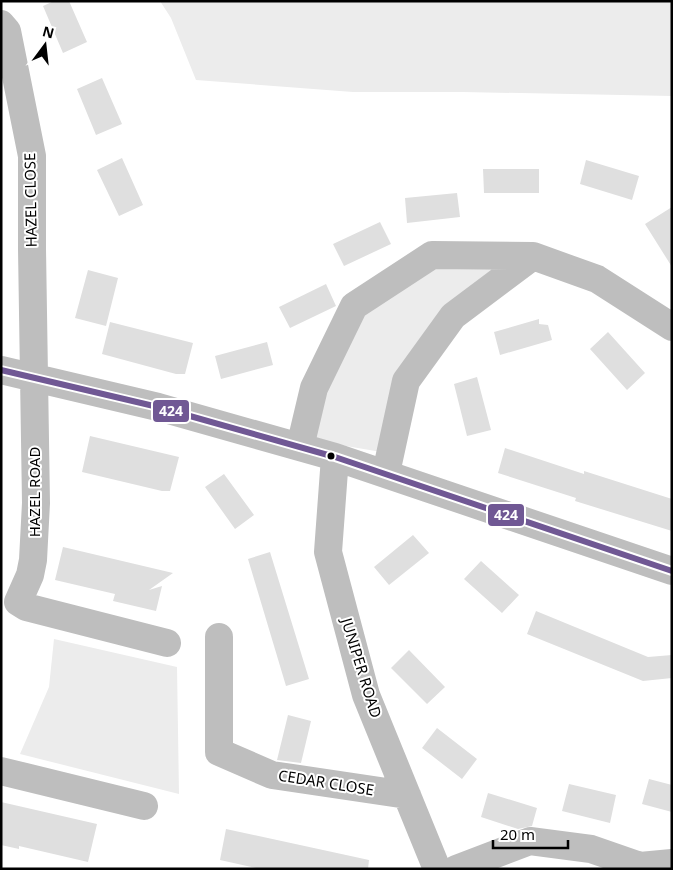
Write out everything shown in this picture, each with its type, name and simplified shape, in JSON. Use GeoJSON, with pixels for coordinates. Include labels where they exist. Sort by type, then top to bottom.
{"type":"FeatureCollection","features":[{"type":"Feature","properties":{"kind":"street","name":"HAZEL CLOSE"},"geometry":{"type":"LineString","coordinates":[[1,24],[7,31],[32,156],[35,379]]}},
{"type":"Feature","properties":{"kind":"street"},"geometry":{"type":"LineString","coordinates":[[300,447],[314,388],[354,306],[432,254],[533,256],[597,278],[672,327]]}},
{"type":"Feature","properties":{"kind":"street"},"geometry":{"type":"LineString","coordinates":[[386,474],[406,381],[453,316],[533,256]]}},
{"type":"Feature","properties":{"kind":"street"},"geometry":{"type":"LineString","coordinates":[[1,370],[158,407],[335,457],[672,571]]}},
{"type":"Feature","properties":{"kind":"street","name":"HAZEL ROAD"},"geometry":{"type":"LineString","coordinates":[[35,379],[36,542],[30,575],[10,603],[167,643]]}},
{"type":"Feature","properties":{"kind":"street","name":"JUNIPER ROAD"},"geometry":{"type":"LineString","coordinates":[[335,457],[328,552],[366,696],[438,869]]}},
{"type":"Feature","properties":{"kind":"street","name":"CEDAR CLOSE"},"geometry":{"type":"LineString","coordinates":[[219,637],[219,752],[272,775],[407,795]]}},
{"type":"Feature","properties":{"kind":"street"},"geometry":{"type":"LineString","coordinates":[[1,771],[144,806]]}},
{"type":"Feature","properties":{"kind":"street"},"geometry":{"type":"LineString","coordinates":[[456,869],[530,841],[591,849],[640,866],[672,863]]}},
{"type":"Feature","properties":{"kind":"shaded area"},"geometry":{"type":"Polygon","coordinates":[[[160,1],[672,1],[672,96],[353,92],[196,80],[171,18],[160,1]]]}},
{"type":"Feature","properties":{"kind":"shaded area"},"geometry":{"type":"Polygon","coordinates":[[[519,261],[452,310],[387,453],[311,440],[318,392],[358,312],[433,263],[519,261]]]}},
{"type":"Feature","properties":{"kind":"shaded area"},"geometry":{"type":"Polygon","coordinates":[[[54,639],[177,667],[179,794],[20,754],[49,687],[54,639]]]}},
{"type":"Feature","properties":{"kind":"building"},"geometry":{"type":"Polygon","coordinates":[[[54,1],[69,1],[87,42],[63,53],[43,6],[54,1]]]}},
{"type":"Feature","properties":{"kind":"building"},"geometry":{"type":"Polygon","coordinates":[[[102,78],[122,124],[96,135],[77,89],[102,78]]]}},
{"type":"Feature","properties":{"kind":"building"},"geometry":{"type":"Polygon","coordinates":[[[122,158],[143,205],[119,216],[97,170],[122,158]]]}},
{"type":"Feature","properties":{"kind":"building"},"geometry":{"type":"Polygon","coordinates":[[[586,160],[639,176],[632,200],[580,184],[586,160]]]}},
{"type":"Feature","properties":{"kind":"building"},"geometry":{"type":"Polygon","coordinates":[[[483,169],[539,169],[539,193],[484,193],[483,169]]]}},
{"type":"Feature","properties":{"kind":"building"},"geometry":{"type":"Polygon","coordinates":[[[457,193],[460,217],[407,223],[405,198],[457,193]]]}},
{"type":"Feature","properties":{"kind":"building"},"geometry":{"type":"Polygon","coordinates":[[[672,207],[672,267],[645,224],[672,207]]]}},
{"type":"Feature","properties":{"kind":"building"},"geometry":{"type":"Polygon","coordinates":[[[380,222],[391,244],[344,266],[333,244],[380,222]]]}},
{"type":"Feature","properties":{"kind":"building"},"geometry":{"type":"Polygon","coordinates":[[[88,270],[118,278],[106,326],[75,318],[88,270]]]}},
{"type":"Feature","properties":{"kind":"building"},"geometry":{"type":"Polygon","coordinates":[[[326,284],[336,306],[290,328],[279,307],[326,284]]]}},
{"type":"Feature","properties":{"kind":"building"},"geometry":{"type":"Polygon","coordinates":[[[539,319],[539,324],[548,325],[552,340],[500,355],[494,332],[539,319]]]}},
{"type":"Feature","properties":{"kind":"building"},"geometry":{"type":"Polygon","coordinates":[[[110,322],[193,343],[185,374],[176,374],[102,354],[110,322]]]}},
{"type":"Feature","properties":{"kind":"building"},"geometry":{"type":"Polygon","coordinates":[[[608,332],[645,373],[627,390],[590,349],[608,332]]]}},
{"type":"Feature","properties":{"kind":"building"},"geometry":{"type":"Polygon","coordinates":[[[267,342],[273,365],[221,379],[215,356],[267,342]]]}},
{"type":"Feature","properties":{"kind":"building"},"geometry":{"type":"Polygon","coordinates":[[[477,377],[491,430],[467,436],[454,384],[477,377]]]}},
{"type":"Feature","properties":{"kind":"building"},"geometry":{"type":"Polygon","coordinates":[[[90,436],[179,457],[170,491],[162,491],[82,472],[90,436]]]}},
{"type":"Feature","properties":{"kind":"building"},"geometry":{"type":"Polygon","coordinates":[[[505,448],[584,474],[584,471],[672,499],[672,531],[575,501],[576,498],[498,473],[505,448]]]}},
{"type":"Feature","properties":{"kind":"building"},"geometry":{"type":"Polygon","coordinates":[[[224,474],[254,515],[235,529],[205,487],[224,474]]]}},
{"type":"Feature","properties":{"kind":"building"},"geometry":{"type":"Polygon","coordinates":[[[413,535],[429,553],[389,585],[374,567],[413,535]]]}},
{"type":"Feature","properties":{"kind":"building"},"geometry":{"type":"Polygon","coordinates":[[[63,547],[173,573],[149,590],[162,586],[156,611],[113,601],[115,594],[55,580],[63,547]]]}},
{"type":"Feature","properties":{"kind":"building"},"geometry":{"type":"Polygon","coordinates":[[[270,552],[309,679],[286,686],[248,559],[270,552]]]}},
{"type":"Feature","properties":{"kind":"building"},"geometry":{"type":"Polygon","coordinates":[[[481,561],[519,595],[502,613],[464,579],[481,561]]]}},
{"type":"Feature","properties":{"kind":"building"},"geometry":{"type":"Polygon","coordinates":[[[536,611],[648,657],[672,655],[672,678],[643,681],[527,634],[536,611]]]}},
{"type":"Feature","properties":{"kind":"building"},"geometry":{"type":"Polygon","coordinates":[[[409,650],[445,687],[427,704],[391,668],[409,650]]]}},
{"type":"Feature","properties":{"kind":"building"},"geometry":{"type":"Polygon","coordinates":[[[288,715],[311,721],[301,763],[277,760],[288,715]]]}},
{"type":"Feature","properties":{"kind":"building"},"geometry":{"type":"Polygon","coordinates":[[[437,728],[477,759],[462,779],[422,748],[437,728]]]}},
{"type":"Feature","properties":{"kind":"building"},"geometry":{"type":"Polygon","coordinates":[[[649,779],[672,785],[672,812],[642,804],[649,779]]]}},
{"type":"Feature","properties":{"kind":"building"},"geometry":{"type":"Polygon","coordinates":[[[569,784],[616,795],[610,823],[562,811],[569,784]]]}},
{"type":"Feature","properties":{"kind":"building"},"geometry":{"type":"Polygon","coordinates":[[[488,793],[537,808],[532,826],[518,829],[481,817],[488,793]]]}},
{"type":"Feature","properties":{"kind":"building"},"geometry":{"type":"Polygon","coordinates":[[[1,802],[97,824],[88,862],[19,846],[19,849],[1,845],[1,802]]]}},
{"type":"Feature","properties":{"kind":"building"},"geometry":{"type":"Polygon","coordinates":[[[226,829],[369,860],[368,869],[261,869],[220,860],[226,829]]]}},
{"type":"Feature","properties":{"kind":"transit line","name":"424"},"geometry":{"type":"LineString","coordinates":[[1,370],[158,407],[335,457],[672,571]]}}]}
